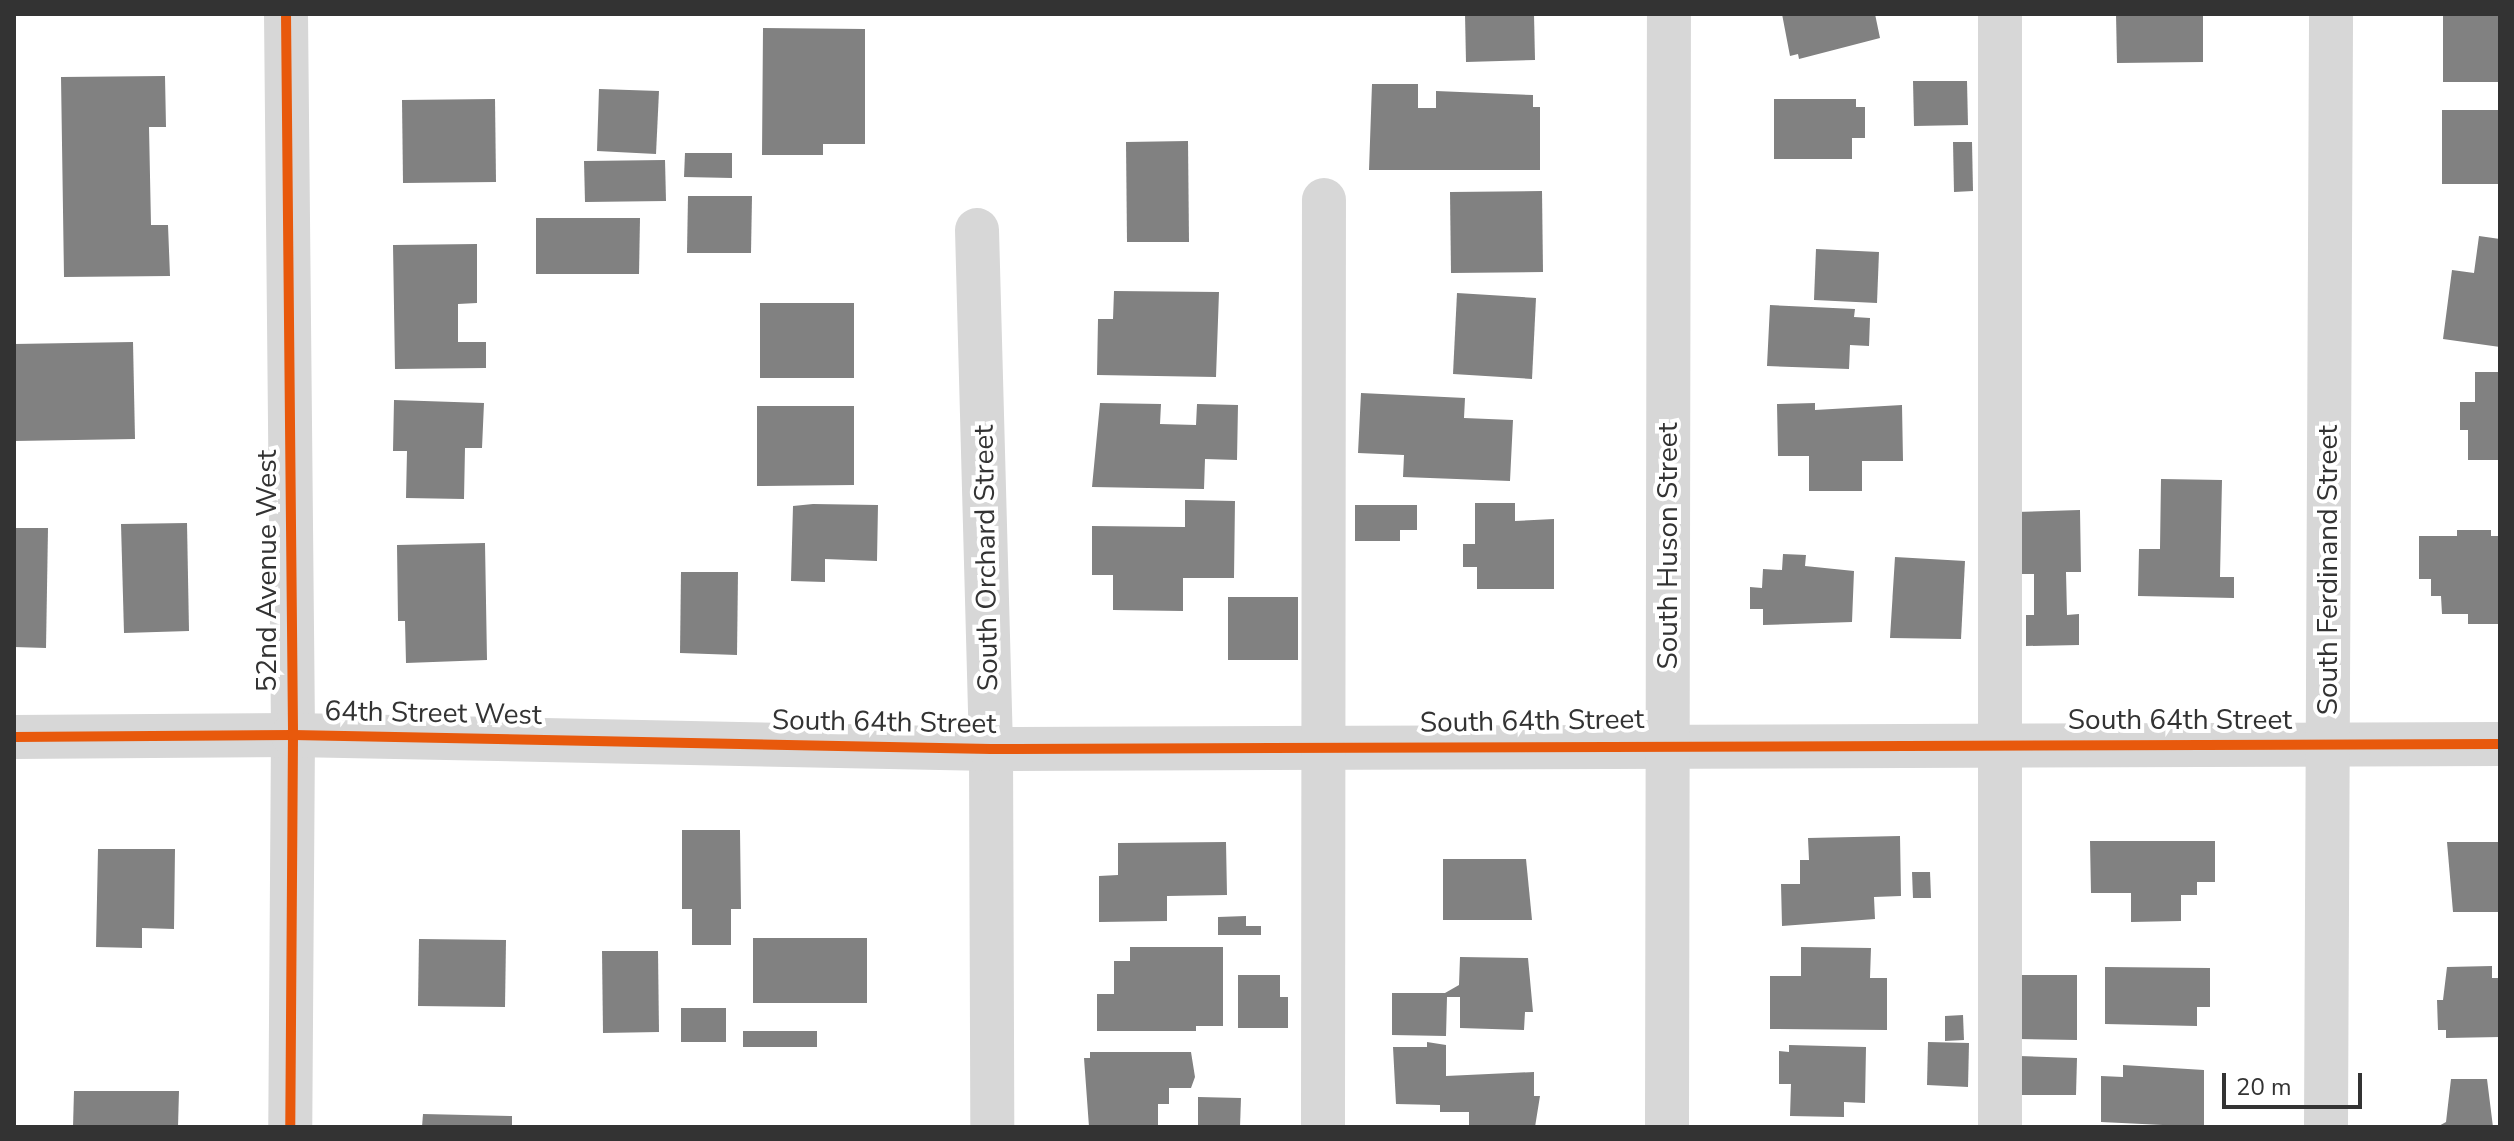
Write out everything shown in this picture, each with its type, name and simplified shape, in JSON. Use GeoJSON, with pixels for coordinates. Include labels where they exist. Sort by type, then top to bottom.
{"type":"FeatureCollection","features":[{"type":"Feature","properties":{"kind":"street","name":"52nd Avenue West"},"geometry":{"type":"LineString","coordinates":[[286,14],[293,735],[290,1127]]}},
{"type":"Feature","properties":{"kind":"street","name":"South Huson Street"},"geometry":{"type":"LineString","coordinates":[[1667,1127],[1669,14]]}},
{"type":"Feature","properties":{"kind":"street"},"geometry":{"type":"LineString","coordinates":[[2000,14],[2003,743],[2000,1127]]}},
{"type":"Feature","properties":{"kind":"street","name":"South Ferdinand Street"},"geometry":{"type":"LineString","coordinates":[[2326,1127],[2331,14]]}},
{"type":"Feature","properties":{"kind":"street"},"geometry":{"type":"LineString","coordinates":[[1323,1127],[1326,747],[1324,200]]}},
{"type":"Feature","properties":{"kind":"street","name":"South Orchard Street"},"geometry":{"type":"LineString","coordinates":[[977,230],[991,749],[992,1127]]}},
{"type":"Feature","properties":{"kind":"street","name":"64th Street West"},"geometry":{"type":"LineString","coordinates":[[14,737],[293,735],[564,739]]}},
{"type":"Feature","properties":{"kind":"street","name":"South 64th Street"},"geometry":{"type":"LineString","coordinates":[[564,739],[991,749],[1668,744],[2500,744]]}},
{"type":"Feature","properties":{"kind":"building"},"geometry":{"type":"Polygon","coordinates":[[[1465,14],[1534,14],[1535,60],[1466,62],[1465,14]]]}},
{"type":"Feature","properties":{"kind":"building"},"geometry":{"type":"Polygon","coordinates":[[[1782,14],[1875,14],[1880,38],[1799,59],[1798,54],[1790,56],[1782,14]]]}},
{"type":"Feature","properties":{"kind":"building"},"geometry":{"type":"Polygon","coordinates":[[[2116,14],[2203,14],[2203,62],[2117,63],[2116,14]]]}},
{"type":"Feature","properties":{"kind":"building"},"geometry":{"type":"Polygon","coordinates":[[[2443,14],[2500,14],[2500,82],[2443,82],[2443,14]]]}},
{"type":"Feature","properties":{"kind":"building"},"geometry":{"type":"Polygon","coordinates":[[[763,28],[865,29],[865,144],[823,144],[823,155],[762,155],[763,28]]]}},
{"type":"Feature","properties":{"kind":"building"},"geometry":{"type":"Polygon","coordinates":[[[165,76],[166,127],[149,127],[151,225],[168,225],[170,276],[64,277],[61,77],[165,76]]]}},
{"type":"Feature","properties":{"kind":"building"},"geometry":{"type":"Polygon","coordinates":[[[1913,81],[1967,81],[1968,125],[1914,126],[1913,81]]]}},
{"type":"Feature","properties":{"kind":"building"},"geometry":{"type":"Polygon","coordinates":[[[1372,84],[1418,84],[1418,108],[1436,108],[1436,91],[1533,95],[1533,107],[1540,107],[1540,170],[1369,170],[1372,84]]]}},
{"type":"Feature","properties":{"kind":"building"},"geometry":{"type":"Polygon","coordinates":[[[599,89],[659,91],[656,154],[597,151],[599,89]]]}},
{"type":"Feature","properties":{"kind":"building"},"geometry":{"type":"Polygon","coordinates":[[[495,99],[496,182],[403,183],[402,100],[495,99]]]}},
{"type":"Feature","properties":{"kind":"building"},"geometry":{"type":"Polygon","coordinates":[[[1774,99],[1856,99],[1856,107],[1865,107],[1865,138],[1852,138],[1852,159],[1774,159],[1774,99]]]}},
{"type":"Feature","properties":{"kind":"building"},"geometry":{"type":"Polygon","coordinates":[[[2442,110],[2500,110],[2500,184],[2442,184],[2442,110]]]}},
{"type":"Feature","properties":{"kind":"building"},"geometry":{"type":"Polygon","coordinates":[[[1188,141],[1189,242],[1127,242],[1126,142],[1188,141]]]}},
{"type":"Feature","properties":{"kind":"building"},"geometry":{"type":"Polygon","coordinates":[[[1953,142],[1972,142],[1973,191],[1954,192],[1953,142]]]}},
{"type":"Feature","properties":{"kind":"building"},"geometry":{"type":"Polygon","coordinates":[[[685,153],[732,153],[732,178],[684,177],[685,153]]]}},
{"type":"Feature","properties":{"kind":"building"},"geometry":{"type":"Polygon","coordinates":[[[665,160],[666,201],[585,202],[584,161],[665,160]]]}},
{"type":"Feature","properties":{"kind":"building"},"geometry":{"type":"Polygon","coordinates":[[[1542,191],[1543,272],[1451,273],[1450,192],[1542,191]]]}},
{"type":"Feature","properties":{"kind":"building"},"geometry":{"type":"Polygon","coordinates":[[[688,196],[752,196],[751,253],[687,253],[688,196]]]}},
{"type":"Feature","properties":{"kind":"building"},"geometry":{"type":"Polygon","coordinates":[[[536,218],[640,218],[639,274],[536,274],[536,218]]]}},
{"type":"Feature","properties":{"kind":"building"},"geometry":{"type":"Polygon","coordinates":[[[2479,236],[2500,239],[2500,347],[2443,339],[2452,270],[2474,273],[2479,236]]]}},
{"type":"Feature","properties":{"kind":"building"},"geometry":{"type":"Polygon","coordinates":[[[477,244],[477,303],[458,304],[458,342],[486,342],[486,368],[395,369],[393,245],[477,244]]]}},
{"type":"Feature","properties":{"kind":"building"},"geometry":{"type":"Polygon","coordinates":[[[1816,249],[1879,252],[1877,303],[1814,300],[1816,249]]]}},
{"type":"Feature","properties":{"kind":"building"},"geometry":{"type":"Polygon","coordinates":[[[1114,291],[1219,292],[1216,377],[1097,375],[1098,319],[1113,319],[1114,291]]]}},
{"type":"Feature","properties":{"kind":"building"},"geometry":{"type":"Polygon","coordinates":[[[1457,293],[1536,298],[1532,379],[1453,374],[1457,293]]]}},
{"type":"Feature","properties":{"kind":"building"},"geometry":{"type":"Polygon","coordinates":[[[760,303],[854,303],[854,378],[760,378],[760,303]]]}},
{"type":"Feature","properties":{"kind":"building"},"geometry":{"type":"Polygon","coordinates":[[[1770,305],[1855,309],[1854,317],[1870,318],[1869,346],[1850,345],[1849,369],[1767,366],[1770,305]]]}},
{"type":"Feature","properties":{"kind":"building"},"geometry":{"type":"Polygon","coordinates":[[[133,342],[135,439],[14,441],[14,344],[133,342]]]}},
{"type":"Feature","properties":{"kind":"building"},"geometry":{"type":"Polygon","coordinates":[[[2475,372],[2500,372],[2500,460],[2468,460],[2468,430],[2460,430],[2460,402],[2475,402],[2475,372]]]}},
{"type":"Feature","properties":{"kind":"building"},"geometry":{"type":"Polygon","coordinates":[[[1361,393],[1465,398],[1464,418],[1513,420],[1510,481],[1403,477],[1404,455],[1358,453],[1361,393]]]}},
{"type":"Feature","properties":{"kind":"building"},"geometry":{"type":"Polygon","coordinates":[[[394,400],[484,403],[482,448],[465,448],[464,499],[406,498],[407,451],[393,451],[394,400]]]}},
{"type":"Feature","properties":{"kind":"building"},"geometry":{"type":"Polygon","coordinates":[[[1100,403],[1161,404],[1160,424],[1196,425],[1197,404],[1238,405],[1237,460],[1205,459],[1204,489],[1092,487],[1100,403]]]}},
{"type":"Feature","properties":{"kind":"building"},"geometry":{"type":"Polygon","coordinates":[[[1815,403],[1815,410],[1902,405],[1903,461],[1862,461],[1862,491],[1809,491],[1809,456],[1778,456],[1777,404],[1815,403]]]}},
{"type":"Feature","properties":{"kind":"building"},"geometry":{"type":"Polygon","coordinates":[[[757,406],[854,406],[854,485],[757,486],[757,406]]]}},
{"type":"Feature","properties":{"kind":"building"},"geometry":{"type":"Polygon","coordinates":[[[2161,479],[2222,480],[2220,577],[2234,577],[2234,598],[2138,596],[2139,549],[2160,549],[2161,479]]]}},
{"type":"Feature","properties":{"kind":"building"},"geometry":{"type":"Polygon","coordinates":[[[1185,500],[1235,501],[1234,578],[1183,578],[1183,611],[1113,610],[1113,575],[1092,575],[1092,526],[1185,527],[1185,500]]]}},
{"type":"Feature","properties":{"kind":"building"},"geometry":{"type":"Polygon","coordinates":[[[1475,503],[1515,503],[1515,521],[1554,519],[1554,589],[1477,589],[1477,567],[1463,567],[1463,544],[1475,544],[1475,503]]]}},
{"type":"Feature","properties":{"kind":"building"},"geometry":{"type":"Polygon","coordinates":[[[878,505],[877,561],[825,559],[825,582],[791,581],[793,506],[878,505]]]}},
{"type":"Feature","properties":{"kind":"building"},"geometry":{"type":"Polygon","coordinates":[[[1355,505],[1417,505],[1417,530],[1400,530],[1400,541],[1355,541],[1355,505]]]}},
{"type":"Feature","properties":{"kind":"building"},"geometry":{"type":"Polygon","coordinates":[[[2080,510],[2081,572],[2066,572],[2067,615],[2079,614],[2079,645],[2026,646],[2026,615],[2034,615],[2034,574],[2017,574],[2016,512],[2080,510]]]}},
{"type":"Feature","properties":{"kind":"building"},"geometry":{"type":"Polygon","coordinates":[[[187,523],[189,631],[124,633],[121,524],[187,523]]]}},
{"type":"Feature","properties":{"kind":"building"},"geometry":{"type":"Polygon","coordinates":[[[14,528],[48,528],[46,648],[14,647],[14,528]]]}},
{"type":"Feature","properties":{"kind":"building"},"geometry":{"type":"Polygon","coordinates":[[[2457,530],[2491,530],[2491,536],[2500,536],[2500,624],[2468,624],[2468,614],[2442,614],[2441,596],[2431,596],[2431,579],[2419,579],[2419,536],[2457,536],[2457,530]]]}},
{"type":"Feature","properties":{"kind":"building"},"geometry":{"type":"Polygon","coordinates":[[[485,543],[487,660],[406,663],[405,621],[398,621],[397,545],[485,543]]]}},
{"type":"Feature","properties":{"kind":"building"},"geometry":{"type":"Polygon","coordinates":[[[1783,554],[1806,555],[1805,566],[1854,571],[1852,622],[1763,625],[1763,609],[1750,609],[1750,587],[1762,588],[1763,569],[1782,570],[1783,554]]]}},
{"type":"Feature","properties":{"kind":"building"},"geometry":{"type":"Polygon","coordinates":[[[1895,557],[1965,561],[1961,639],[1890,638],[1895,557]]]}},
{"type":"Feature","properties":{"kind":"building"},"geometry":{"type":"Polygon","coordinates":[[[681,572],[738,572],[737,655],[680,653],[681,572]]]}},
{"type":"Feature","properties":{"kind":"building"},"geometry":{"type":"Polygon","coordinates":[[[1228,597],[1298,597],[1298,660],[1228,660],[1228,597]]]}},
{"type":"Feature","properties":{"kind":"building"},"geometry":{"type":"Polygon","coordinates":[[[682,830],[740,830],[741,909],[731,909],[731,945],[692,945],[692,909],[682,909],[682,830]]]}},
{"type":"Feature","properties":{"kind":"building"},"geometry":{"type":"Polygon","coordinates":[[[1900,836],[1901,896],[1874,897],[1875,919],[1782,926],[1781,884],[1800,884],[1800,860],[1809,860],[1808,838],[1900,836]]]}},
{"type":"Feature","properties":{"kind":"building"},"geometry":{"type":"Polygon","coordinates":[[[2090,841],[2215,841],[2215,882],[2197,882],[2197,895],[2181,895],[2181,921],[2131,922],[2131,893],[2091,893],[2090,841]]]}},
{"type":"Feature","properties":{"kind":"building"},"geometry":{"type":"Polygon","coordinates":[[[1226,842],[1227,895],[1167,896],[1167,921],[1099,922],[1099,876],[1118,875],[1118,843],[1226,842]]]}},
{"type":"Feature","properties":{"kind":"building"},"geometry":{"type":"Polygon","coordinates":[[[2447,842],[2500,842],[2500,912],[2453,912],[2447,842]]]}},
{"type":"Feature","properties":{"kind":"building"},"geometry":{"type":"Polygon","coordinates":[[[98,849],[175,849],[174,929],[142,928],[142,948],[96,947],[98,849]]]}},
{"type":"Feature","properties":{"kind":"building"},"geometry":{"type":"Polygon","coordinates":[[[1443,859],[1526,859],[1532,920],[1443,920],[1443,859]]]}},
{"type":"Feature","properties":{"kind":"building"},"geometry":{"type":"Polygon","coordinates":[[[1912,872],[1930,872],[1931,898],[1913,898],[1912,872]]]}},
{"type":"Feature","properties":{"kind":"building"},"geometry":{"type":"Polygon","coordinates":[[[1246,916],[1246,926],[1261,926],[1261,935],[1218,935],[1218,917],[1246,916]]]}},
{"type":"Feature","properties":{"kind":"building"},"geometry":{"type":"Polygon","coordinates":[[[753,938],[867,938],[867,1003],[753,1003],[753,938]]]}},
{"type":"Feature","properties":{"kind":"building"},"geometry":{"type":"Polygon","coordinates":[[[419,939],[506,940],[505,1007],[418,1006],[419,939]]]}},
{"type":"Feature","properties":{"kind":"building"},"geometry":{"type":"Polygon","coordinates":[[[1130,947],[1223,947],[1223,1026],[1196,1026],[1196,1031],[1097,1031],[1097,994],[1114,994],[1114,961],[1130,961],[1130,947]]]}},
{"type":"Feature","properties":{"kind":"building"},"geometry":{"type":"Polygon","coordinates":[[[1801,947],[1871,948],[1870,978],[1887,978],[1887,1030],[1770,1029],[1770,976],[1801,976],[1801,947]]]}},
{"type":"Feature","properties":{"kind":"building"},"geometry":{"type":"Polygon","coordinates":[[[602,951],[658,951],[659,1032],[603,1033],[602,951]]]}},
{"type":"Feature","properties":{"kind":"building"},"geometry":{"type":"Polygon","coordinates":[[[1460,957],[1528,958],[1533,1012],[1525,1012],[1524,1030],[1460,1028],[1460,997],[1447,997],[1446,1036],[1392,1035],[1392,993],[1445,993],[1459,985],[1460,957]]]}},
{"type":"Feature","properties":{"kind":"building"},"geometry":{"type":"Polygon","coordinates":[[[2492,966],[2492,978],[2500,978],[2500,1037],[2446,1038],[2446,1030],[2438,1030],[2437,1000],[2443,1000],[2447,967],[2492,966]]]}},
{"type":"Feature","properties":{"kind":"building"},"geometry":{"type":"Polygon","coordinates":[[[2105,967],[2210,968],[2210,1007],[2197,1007],[2197,1026],[2105,1024],[2105,967]]]}},
{"type":"Feature","properties":{"kind":"building"},"geometry":{"type":"Polygon","coordinates":[[[1238,975],[1280,975],[1280,997],[1288,997],[1288,1028],[1238,1028],[1238,975]]]}},
{"type":"Feature","properties":{"kind":"building"},"geometry":{"type":"Polygon","coordinates":[[[2019,975],[2077,975],[2077,1040],[2019,1039],[2019,975]]]}},
{"type":"Feature","properties":{"kind":"building"},"geometry":{"type":"Polygon","coordinates":[[[681,1008],[726,1008],[726,1042],[681,1042],[681,1008]]]}},
{"type":"Feature","properties":{"kind":"building"},"geometry":{"type":"Polygon","coordinates":[[[1963,1015],[1964,1040],[1945,1041],[1945,1016],[1963,1015]]]}},
{"type":"Feature","properties":{"kind":"building"},"geometry":{"type":"Polygon","coordinates":[[[743,1031],[817,1031],[817,1047],[743,1047],[743,1031]]]}},
{"type":"Feature","properties":{"kind":"building"},"geometry":{"type":"Polygon","coordinates":[[[1427,1042],[1446,1045],[1446,1076],[1534,1072],[1534,1096],[1540,1096],[1535,1127],[1469,1127],[1469,1112],[1440,1112],[1440,1105],[1396,1104],[1393,1047],[1427,1047],[1427,1042]]]}},
{"type":"Feature","properties":{"kind":"building"},"geometry":{"type":"Polygon","coordinates":[[[1928,1042],[1969,1043],[1968,1087],[1927,1085],[1928,1042]]]}},
{"type":"Feature","properties":{"kind":"building"},"geometry":{"type":"Polygon","coordinates":[[[1789,1045],[1866,1047],[1865,1103],[1844,1102],[1844,1117],[1790,1116],[1791,1084],[1779,1084],[1779,1051],[1789,1052],[1789,1045]]]}},
{"type":"Feature","properties":{"kind":"building"},"geometry":{"type":"Polygon","coordinates":[[[1090,1052],[1191,1052],[1195,1077],[1191,1088],[1169,1088],[1169,1104],[1158,1104],[1158,1127],[1089,1127],[1084,1058],[1090,1058],[1090,1052]]]}},
{"type":"Feature","properties":{"kind":"building"},"geometry":{"type":"Polygon","coordinates":[[[2019,1056],[2077,1058],[2076,1095],[2018,1095],[2019,1056]]]}},
{"type":"Feature","properties":{"kind":"building"},"geometry":{"type":"Polygon","coordinates":[[[2123,1065],[2204,1070],[2204,1127],[2101,1122],[2101,1076],[2123,1077],[2123,1065]]]}},
{"type":"Feature","properties":{"kind":"building"},"geometry":{"type":"Polygon","coordinates":[[[2451,1079],[2487,1079],[2493,1127],[2437,1127],[2446,1122],[2451,1079]]]}},
{"type":"Feature","properties":{"kind":"building"},"geometry":{"type":"Polygon","coordinates":[[[74,1091],[179,1091],[178,1127],[73,1127],[74,1091]]]}},
{"type":"Feature","properties":{"kind":"building"},"geometry":{"type":"Polygon","coordinates":[[[1198,1097],[1241,1098],[1240,1127],[1198,1127],[1198,1097]]]}},
{"type":"Feature","properties":{"kind":"building"},"geometry":{"type":"Polygon","coordinates":[[[423,1114],[512,1116],[512,1127],[422,1127],[423,1114]]]}},
{"type":"Feature","properties":{"kind":"cycle path"},"geometry":{"type":"LineString","coordinates":[[286,14],[293,735],[290,1127]]}},
{"type":"Feature","properties":{"kind":"cycle path"},"geometry":{"type":"LineString","coordinates":[[14,737],[293,735],[991,749],[2500,744]]}}]}
